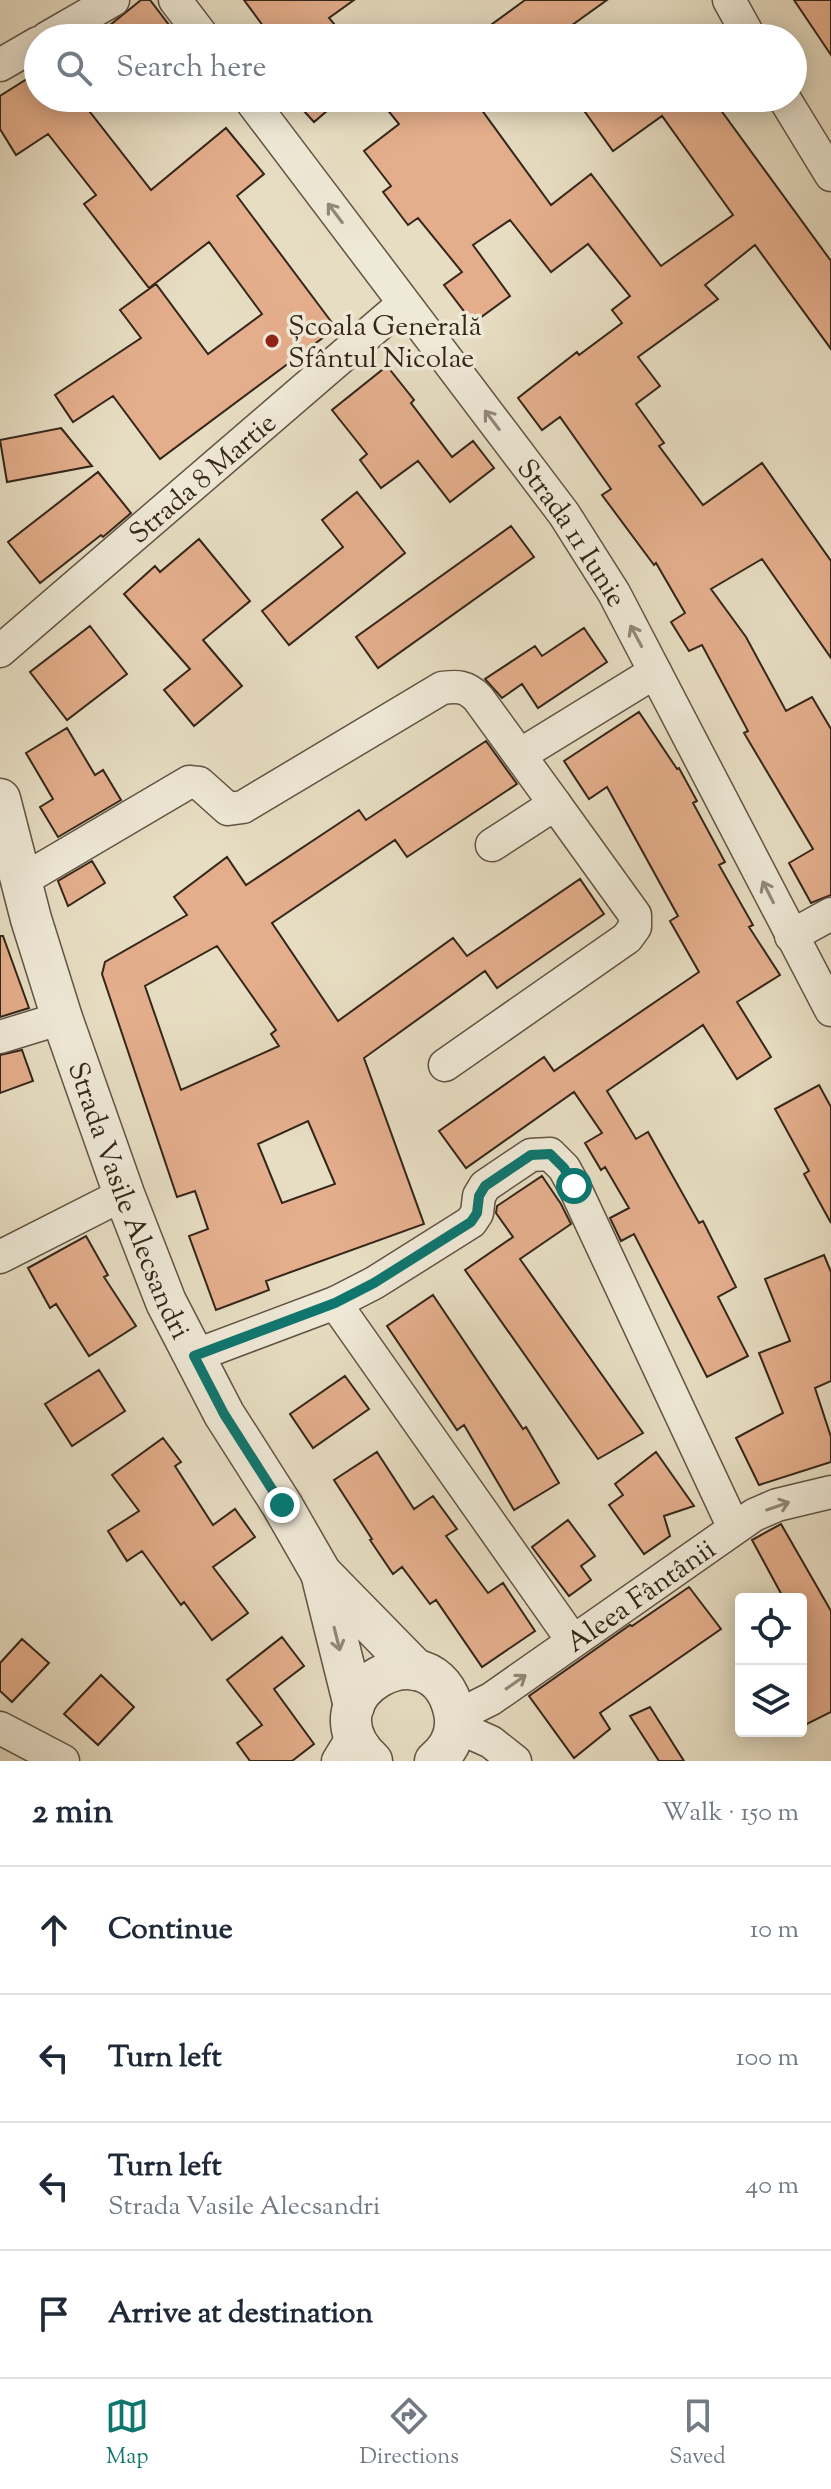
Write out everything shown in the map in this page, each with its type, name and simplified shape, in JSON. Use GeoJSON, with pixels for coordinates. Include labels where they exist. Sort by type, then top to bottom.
{"type":"FeatureCollection","features":[{"type":"Feature","properties":{"kind":"street"},"geometry":{"type":"LineString","coordinates":[[71,24],[113,0]]}},
{"type":"Feature","properties":{"kind":"street"},"geometry":{"type":"LineString","coordinates":[[729,0],[742,24]]}},
{"type":"Feature","properties":{"kind":"street"},"geometry":{"type":"LineString","coordinates":[[186,4],[197,24]]}},
{"type":"Feature","properties":{"kind":"street"},"geometry":{"type":"LineString","coordinates":[[0,65],[24,51]]}},
{"type":"Feature","properties":{"kind":"street","name":"Strada 11 Iunie"},"geometry":{"type":"LineString","coordinates":[[259,112],[564,514],[614,593],[831,1010]]}},
{"type":"Feature","properties":{"kind":"street"},"geometry":{"type":"LineString","coordinates":[[793,112],[831,175]]}},
{"type":"Feature","properties":{"kind":"street","name":"Strada 8 Martie"},"geometry":{"type":"LineString","coordinates":[[0,651],[403,304]]}},
{"type":"Feature","properties":{"kind":"street"},"geometry":{"type":"LineString","coordinates":[[520,755],[655,672]]}},
{"type":"Feature","properties":{"kind":"street"},"geometry":{"type":"LineString","coordinates":[[21,881],[189,782],[199,783],[228,809],[243,807],[442,688],[468,688],[635,915],[635,927],[627,938],[445,1065]]}},
{"type":"Feature","properties":{"kind":"street","name":"Strada Vasile Alecsandri"},"geometry":{"type":"LineString","coordinates":[[0,799],[62,1018],[166,1302],[224,1414],[321,1573],[416,1670],[431,1676],[443,1687],[452,1701],[455,1721]]}},
{"type":"Feature","properties":{"kind":"street"},"geometry":{"type":"LineString","coordinates":[[492,845],[555,804]]}},
{"type":"Feature","properties":{"kind":"street"},"geometry":{"type":"LineString","coordinates":[[791,936],[831,914]]}},
{"type":"Feature","properties":{"kind":"street"},"geometry":{"type":"LineString","coordinates":[[0,1037],[62,1018]]}},
{"type":"Feature","properties":{"kind":"street"},"geometry":{"type":"LineString","coordinates":[[194,1356],[335,1303],[374,1283],[471,1222],[485,1186],[531,1155],[550,1154],[564,1168],[574,1186],[734,1528]]}},
{"type":"Feature","properties":{"kind":"street"},"geometry":{"type":"LineString","coordinates":[[0,1257],[124,1194]]}},
{"type":"Feature","properties":{"kind":"street"},"geometry":{"type":"LineString","coordinates":[[335,1303],[573,1641]]}},
{"type":"Feature","properties":{"kind":"street","name":"Aleea Fântânii"},"geometry":{"type":"LineString","coordinates":[[455,1721],[754,1515],[777,1505],[831,1492]]}},
{"type":"Feature","properties":{"kind":"street","name":"Strada Vasile Alecsandri"},"geometry":{"type":"LineString","coordinates":[[321,1573],[359,1747]]}},
{"type":"Feature","properties":{"kind":"street"},"geometry":{"type":"LineString","coordinates":[[359,1747],[368,1684],[390,1671],[416,1670]]}},
{"type":"Feature","properties":{"kind":"street"},"geometry":{"type":"LineString","coordinates":[[435,1761],[452,1740],[455,1721],[491,1742],[515,1761]]}},
{"type":"Feature","properties":{"kind":"street"},"geometry":{"type":"LineString","coordinates":[[0,1728],[63,1761]]}},
{"type":"Feature","properties":{"kind":"building"},"geometry":{"type":"Polygon","coordinates":[[[141,0],[150,0],[168,24],[111,24],[141,0]]]}},
{"type":"Feature","properties":{"kind":"building"},"geometry":{"type":"Polygon","coordinates":[[[244,0],[354,0],[329,18],[334,24],[262,24],[244,0]]]}},
{"type":"Feature","properties":{"kind":"building"},"geometry":{"type":"Polygon","coordinates":[[[525,0],[607,0],[574,24],[492,24],[525,0]]]}},
{"type":"Feature","properties":{"kind":"building"},"geometry":{"type":"Polygon","coordinates":[[[794,0],[831,0],[831,55],[794,0]]]}},
{"type":"Feature","properties":{"kind":"building"},"geometry":{"type":"Polygon","coordinates":[[[24,81],[24,112],[90,112],[151,190],[226,128],[264,174],[237,196],[336,328],[160,459],[113,396],[73,422],[55,395],[141,338],[120,310],[156,284],[208,354],[262,314],[209,242],[149,288],[84,204],[96,195],[48,134],[16,155],[0,129],[0,96],[24,81]]]}},
{"type":"Feature","properties":{"kind":"building"},"geometry":{"type":"Polygon","coordinates":[[[305,112],[326,112],[314,122],[305,112]]]}},
{"type":"Feature","properties":{"kind":"building"},"geometry":{"type":"Polygon","coordinates":[[[389,112],[483,112],[551,205],[591,174],[661,266],[733,215],[662,116],[613,151],[585,112],[722,112],[831,261],[831,349],[755,245],[705,285],[718,299],[638,357],[660,386],[636,404],[664,443],[659,446],[703,505],[762,463],[831,561],[831,658],[762,559],[711,589],[746,637],[786,711],[812,697],[831,729],[831,895],[811,903],[789,863],[813,849],[744,733],[748,731],[702,645],[689,651],[671,622],[685,613],[656,563],[654,565],[602,495],[611,489],[560,417],[542,430],[518,398],[577,352],[579,355],[622,323],[612,310],[630,296],[588,244],[551,272],[510,220],[473,245],[510,296],[473,323],[444,285],[462,272],[418,218],[408,225],[383,192],[391,186],[364,151],[399,124],[389,112]]]}},
{"type":"Feature","properties":{"kind":"building"},"geometry":{"type":"Polygon","coordinates":[[[387,366],[452,457],[473,441],[494,468],[450,502],[418,461],[381,488],[360,460],[367,454],[332,410],[387,366]]]}},
{"type":"Feature","properties":{"kind":"building"},"geometry":{"type":"Polygon","coordinates":[[[61,428],[92,466],[7,482],[0,440],[61,428]]]}},
{"type":"Feature","properties":{"kind":"building"},"geometry":{"type":"Polygon","coordinates":[[[98,472],[131,513],[40,583],[8,542],[98,472]]]}},
{"type":"Feature","properties":{"kind":"building"},"geometry":{"type":"Polygon","coordinates":[[[357,492],[405,553],[289,645],[262,611],[343,547],[322,520],[357,492]]]}},
{"type":"Feature","properties":{"kind":"building"},"geometry":{"type":"Polygon","coordinates":[[[511,526],[534,557],[378,668],[356,637],[511,526]]]}},
{"type":"Feature","properties":{"kind":"building"},"geometry":{"type":"Polygon","coordinates":[[[199,539],[250,601],[203,640],[242,686],[194,726],[164,690],[190,669],[124,594],[155,566],[160,572],[199,539]]]}},
{"type":"Feature","properties":{"kind":"building"},"geometry":{"type":"Polygon","coordinates":[[[90,626],[127,674],[67,720],[30,672],[90,626]]]}},
{"type":"Feature","properties":{"kind":"building"},"geometry":{"type":"Polygon","coordinates":[[[584,628],[607,662],[538,708],[522,684],[502,698],[485,679],[535,646],[542,656],[584,628]]]}},
{"type":"Feature","properties":{"kind":"building"},"geometry":{"type":"Polygon","coordinates":[[[639,712],[679,768],[697,801],[693,803],[725,862],[719,865],[753,925],[749,927],[780,975],[737,1002],[771,1057],[737,1079],[703,1025],[607,1091],[636,1139],[648,1132],[699,1223],[703,1221],[736,1287],[718,1297],[748,1356],[707,1377],[634,1234],[621,1241],[610,1218],[629,1208],[605,1167],[601,1170],[585,1143],[602,1133],[574,1092],[466,1168],[439,1131],[544,1057],[554,1071],[699,972],[670,921],[678,916],[607,787],[589,799],[564,761],[639,712]]]}},
{"type":"Feature","properties":{"kind":"building"},"geometry":{"type":"Polygon","coordinates":[[[67,728],[95,775],[103,770],[121,800],[58,837],[40,807],[53,799],[26,753],[67,728]]]}},
{"type":"Feature","properties":{"kind":"building"},"geometry":{"type":"Polygon","coordinates":[[[486,741],[517,784],[407,857],[395,840],[272,923],[338,1021],[453,938],[467,956],[580,879],[604,914],[497,988],[485,971],[364,1058],[424,1224],[266,1281],[269,1290],[216,1310],[189,1236],[208,1229],[195,1191],[177,1197],[102,974],[105,962],[187,915],[174,897],[227,857],[246,885],[359,810],[366,820],[486,741]],[[217,946],[145,986],[181,1090],[279,1046],[271,1034],[276,1030],[217,946]],[[308,1121],[258,1144],[282,1203],[335,1184],[308,1121]]]}},
{"type":"Feature","properties":{"kind":"building"},"geometry":{"type":"Polygon","coordinates":[[[92,861],[105,883],[68,906],[58,881],[92,861]]]}},
{"type":"Feature","properties":{"kind":"building"},"geometry":{"type":"Polygon","coordinates":[[[0,936],[3,936],[29,1008],[0,1017],[0,936]]]}},
{"type":"Feature","properties":{"kind":"building"},"geometry":{"type":"Polygon","coordinates":[[[22,1050],[33,1081],[0,1093],[0,1055],[22,1050]]]}},
{"type":"Feature","properties":{"kind":"building"},"geometry":{"type":"Polygon","coordinates":[[[819,1085],[831,1107],[831,1223],[804,1174],[809,1171],[775,1109],[819,1085]]]}},
{"type":"Feature","properties":{"kind":"building"},"geometry":{"type":"Polygon","coordinates":[[[542,1176],[571,1224],[520,1259],[643,1433],[598,1459],[465,1270],[513,1237],[496,1213],[497,1206],[542,1176]]]}},
{"type":"Feature","properties":{"kind":"building"},"geometry":{"type":"Polygon","coordinates":[[[86,1236],[108,1275],[104,1277],[136,1326],[89,1356],[56,1304],[50,1308],[28,1268],[86,1236]]]}},
{"type":"Feature","properties":{"kind":"building"},"geometry":{"type":"Polygon","coordinates":[[[824,1255],[831,1272],[831,1381],[815,1388],[831,1437],[831,1462],[759,1485],[736,1438],[783,1413],[759,1353],[790,1341],[765,1279],[824,1255]]]}},
{"type":"Feature","properties":{"kind":"building"},"geometry":{"type":"Polygon","coordinates":[[[433,1295],[523,1429],[526,1427],[559,1483],[514,1510],[464,1425],[457,1430],[387,1326],[433,1295]]]}},
{"type":"Feature","properties":{"kind":"building"},"geometry":{"type":"Polygon","coordinates":[[[99,1370],[125,1411],[72,1446],[45,1404],[99,1370]]]}},
{"type":"Feature","properties":{"kind":"building"},"geometry":{"type":"Polygon","coordinates":[[[345,1376],[369,1409],[313,1448],[290,1414],[345,1376]]]}},
{"type":"Feature","properties":{"kind":"building"},"geometry":{"type":"Polygon","coordinates":[[[163,1438],[181,1462],[175,1466],[213,1525],[235,1509],[255,1537],[213,1567],[248,1613],[212,1640],[184,1602],[181,1605],[142,1551],[127,1561],[108,1531],[139,1511],[112,1475],[163,1438]]]}},
{"type":"Feature","properties":{"kind":"building"},"geometry":{"type":"Polygon","coordinates":[[[377,1452],[414,1509],[433,1496],[457,1529],[446,1536],[488,1593],[503,1583],[535,1631],[482,1667],[436,1600],[430,1604],[402,1567],[393,1574],[334,1480],[377,1452]]]}},
{"type":"Feature","properties":{"kind":"building"},"geometry":{"type":"Polygon","coordinates":[[[656,1452],[694,1506],[664,1516],[670,1536],[644,1554],[609,1505],[623,1495],[615,1484],[656,1452]]]}},
{"type":"Feature","properties":{"kind":"building"},"geometry":{"type":"Polygon","coordinates":[[[568,1520],[595,1556],[581,1566],[591,1580],[569,1596],[532,1547],[568,1520]]]}},
{"type":"Feature","properties":{"kind":"building"},"geometry":{"type":"Polygon","coordinates":[[[781,1524],[831,1611],[831,1712],[807,1724],[807,1593],[781,1593],[752,1540],[781,1524]]]}},
{"type":"Feature","properties":{"kind":"building"},"geometry":{"type":"Polygon","coordinates":[[[689,1587],[721,1629],[600,1713],[610,1729],[574,1758],[529,1696],[689,1587]]]}},
{"type":"Feature","properties":{"kind":"building"},"geometry":{"type":"Polygon","coordinates":[[[282,1637],[304,1666],[274,1689],[314,1744],[292,1761],[250,1761],[237,1743],[262,1725],[227,1680],[282,1637]]]}},
{"type":"Feature","properties":{"kind":"building"},"geometry":{"type":"Polygon","coordinates":[[[22,1639],[49,1663],[12,1702],[0,1691],[0,1663],[22,1639]]]}},
{"type":"Feature","properties":{"kind":"building"},"geometry":{"type":"Polygon","coordinates":[[[101,1675],[134,1707],[98,1745],[64,1714],[101,1675]]]}},
{"type":"Feature","properties":{"kind":"building"},"geometry":{"type":"Polygon","coordinates":[[[650,1707],[684,1761],[659,1761],[630,1716],[650,1707]]]}},
{"type":"Feature","properties":{"kind":"place","name":"Școala Generală Sfântul Nicolae"},"geometry":{"type":"Point","coordinates":[272,341]}},
{"type":"Feature","properties":{"kind":"route"},"geometry":{"type":"LineString","coordinates":[[282,1505],[224,1414],[194,1356],[335,1303],[374,1283],[471,1222],[485,1186],[531,1155],[550,1154],[564,1168],[574,1186]]}}]}
